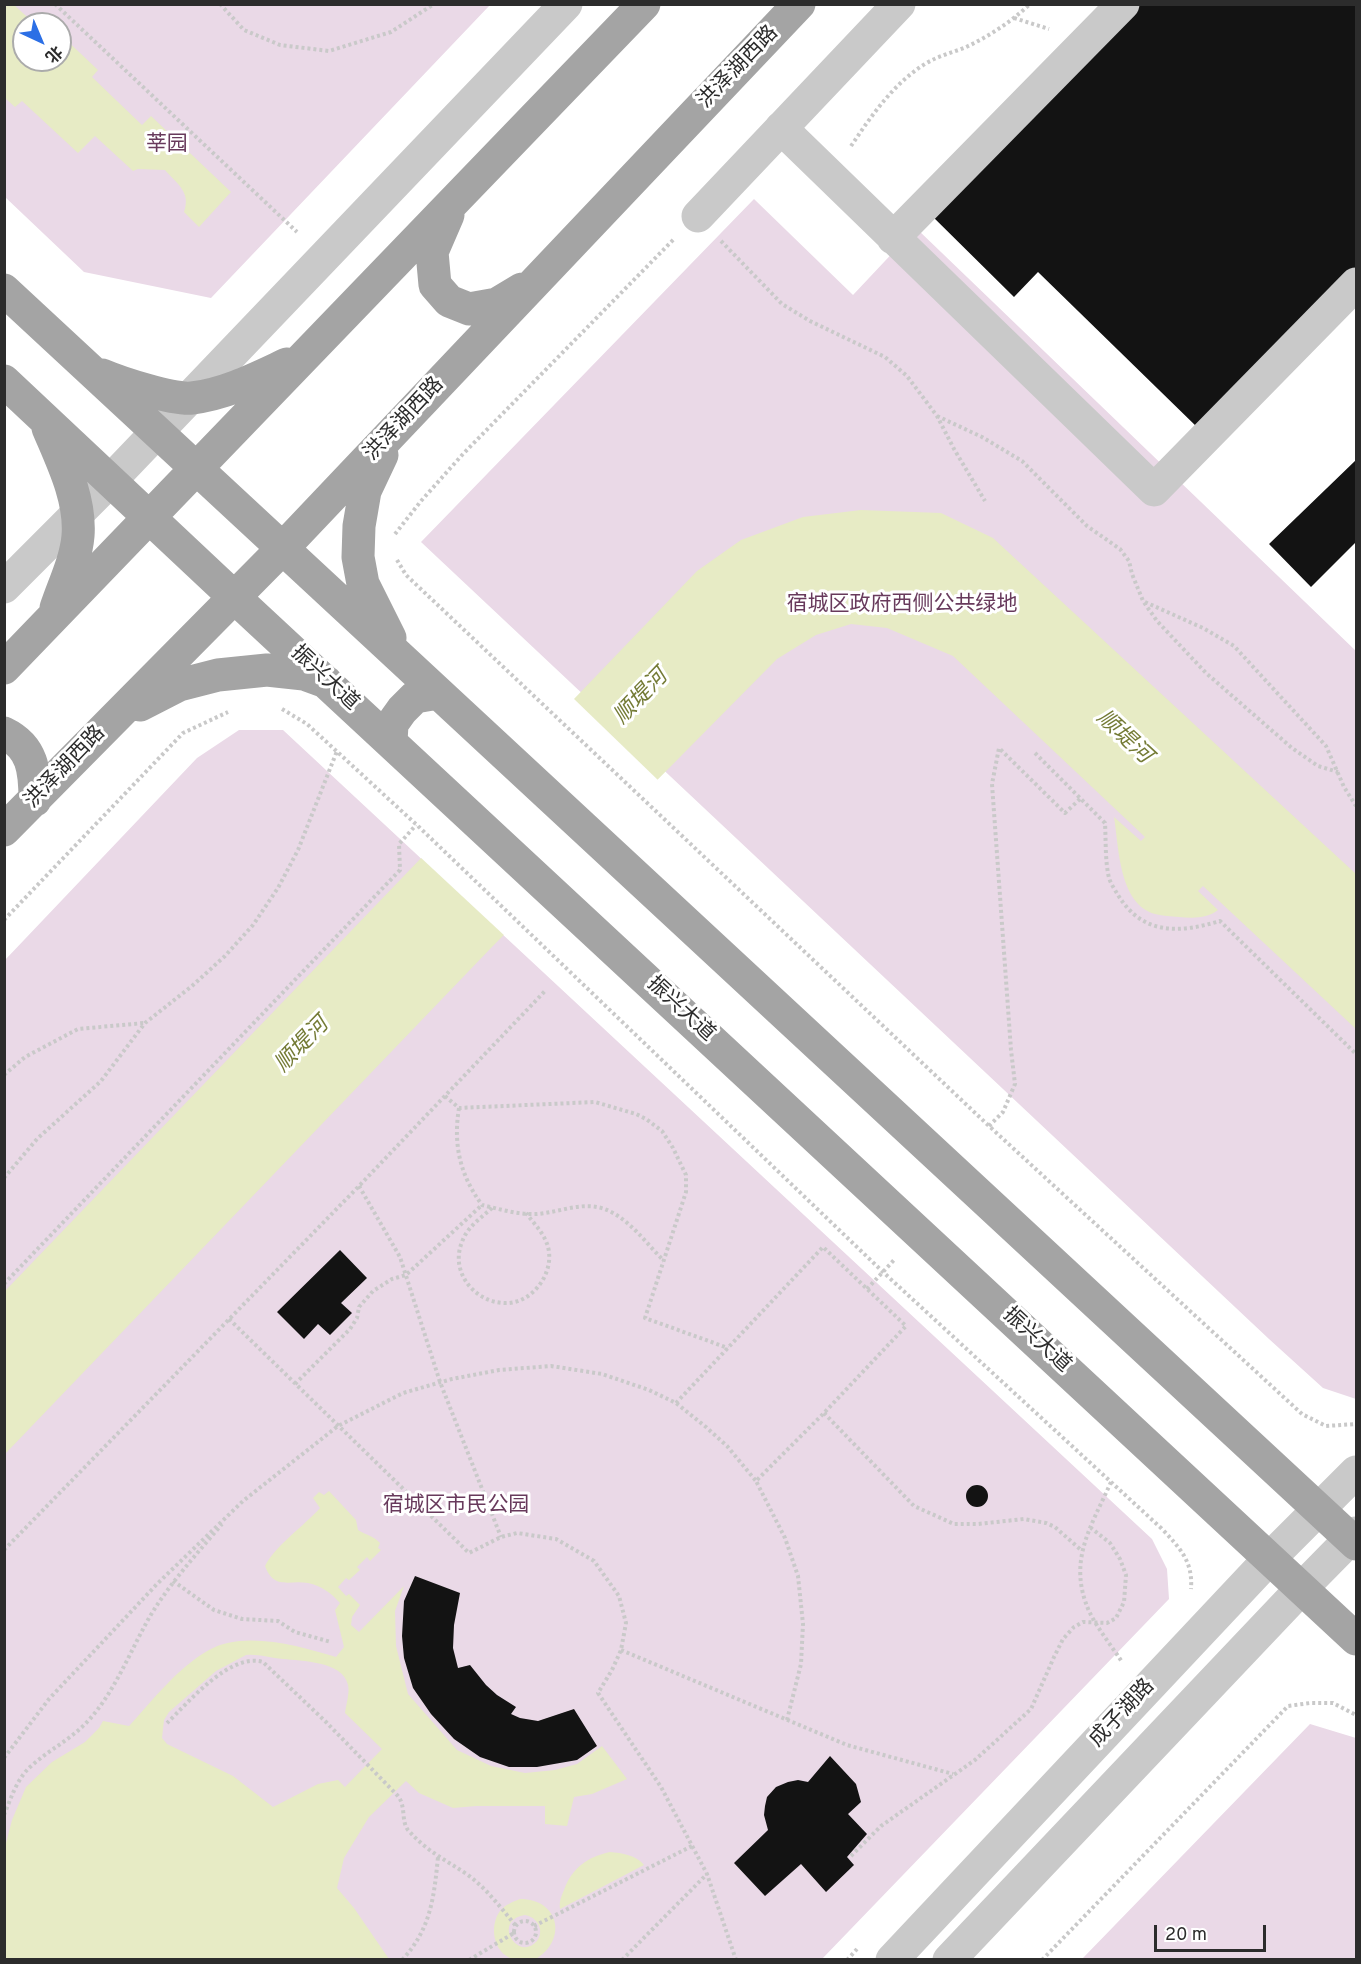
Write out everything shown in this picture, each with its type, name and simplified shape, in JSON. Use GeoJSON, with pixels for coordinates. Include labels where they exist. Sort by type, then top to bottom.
{"type":"FeatureCollection","features":[{"type":"Feature","properties":{"kind":"main road"},"geometry":{"type":"LineString","coordinates":[[4,668],[644,4]]}},
{"type":"Feature","properties":{"kind":"main road","name":"洪泽湖西路"},"geometry":{"type":"LineString","coordinates":[[4,830],[282,549],[799,4]]}},
{"type":"Feature","properties":{"kind":"main road"},"geometry":{"type":"LineString","coordinates":[[453,203],[432,252],[435,285],[449,301],[469,309],[496,304],[539,278]]}},
{"type":"Feature","properties":{"kind":"main road"},"geometry":{"type":"LineString","coordinates":[[6,300],[90,370],[1319,1510],[1355,1539]]}},
{"type":"Feature","properties":{"kind":"main road"},"geometry":{"type":"LineString","coordinates":[[90,370],[146,390],[189,398],[217,393],[248,382],[305,356]]}},
{"type":"Feature","properties":{"kind":"main road","name":"振兴大道"},"geometry":{"type":"LineString","coordinates":[[4,381],[1356,1639]]}},
{"type":"Feature","properties":{"kind":"main road"},"geometry":{"type":"LineString","coordinates":[[44,418],[67,474],[77,514],[78,535],[73,560],[52,619]]}},
{"type":"Feature","properties":{"kind":"main road"},"geometry":{"type":"LineString","coordinates":[[392,434],[365,491],[359,526],[358,557],[363,584],[400,658]]}},
{"type":"Feature","properties":{"kind":"main road"},"geometry":{"type":"LineString","coordinates":[[114,718],[179,685],[218,675],[267,670],[304,674],[327,682]]}},
{"type":"Feature","properties":{"kind":"main road"},"geometry":{"type":"LineString","coordinates":[[391,742],[392,724],[402,710],[415,697],[438,693]]}},
{"type":"Feature","properties":{"kind":"main road"},"geometry":{"type":"LineString","coordinates":[[4,733],[12,736],[27,752],[35,773],[35,800]]}},
{"type":"Feature","properties":{"kind":"street"},"geometry":{"type":"LineString","coordinates":[[4,587],[111,480],[566,4]]}},
{"type":"Feature","properties":{"kind":"street"},"geometry":{"type":"LineString","coordinates":[[698,216],[899,4]]}},
{"type":"Feature","properties":{"kind":"street"},"geometry":{"type":"LineString","coordinates":[[893,237],[1123,4]]}},
{"type":"Feature","properties":{"kind":"street"},"geometry":{"type":"LineString","coordinates":[[781,128],[1154,490],[1356,284]]}},
{"type":"Feature","properties":{"kind":"street","name":"成子湖路"},"geometry":{"type":"LineString","coordinates":[[892,1959],[1270,1558],[1356,1472]]}},
{"type":"Feature","properties":{"kind":"street","name":"成子湖路"},"geometry":{"type":"LineString","coordinates":[[950,1959],[1302,1588],[1355,1539]]}},
{"type":"Feature","properties":{"kind":"path"},"geometry":{"type":"LineString","coordinates":[[55,4],[324,258]]}},
{"type":"Feature","properties":{"kind":"path"},"geometry":{"type":"LineString","coordinates":[[220,4],[244,30],[280,45],[330,51],[392,32],[434,4]]}},
{"type":"Feature","properties":{"kind":"path"},"geometry":{"type":"LineString","coordinates":[[834,180],[840,161],[873,115],[901,82],[926,63],[964,48],[992,33],[1030,4]]}},
{"type":"Feature","properties":{"kind":"path"},"geometry":{"type":"LineString","coordinates":[[393,543],[395,534],[463,454],[698,216],[782,304],[810,321],[885,357],[907,376],[937,416],[954,450],[985,501]]}},
{"type":"Feature","properties":{"kind":"path"},"geometry":{"type":"LineString","coordinates":[[937,416],[982,437],[1022,461],[1087,526],[1120,549],[1129,561],[1143,601],[1157,621],[1215,680],[1292,748],[1318,766],[1338,772]]}},
{"type":"Feature","properties":{"kind":"path"},"geometry":{"type":"LineString","coordinates":[[396,559],[406,574],[989,1126],[1302,1414],[1326,1426],[1356,1424]]}},
{"type":"Feature","properties":{"kind":"path"},"geometry":{"type":"LineString","coordinates":[[1143,601],[1203,628],[1234,646],[1326,746],[1344,787],[1356,806]]}},
{"type":"Feature","properties":{"kind":"path"},"geometry":{"type":"LineString","coordinates":[[279,708],[307,724],[418,826],[883,1272],[1179,1546],[1191,1570],[1192,1588],[1189,1597]]}},
{"type":"Feature","properties":{"kind":"path"},"geometry":{"type":"LineString","coordinates":[[4,920],[183,733],[225,713],[236,711]]}},
{"type":"Feature","properties":{"kind":"path"},"geometry":{"type":"LineString","coordinates":[[989,1126],[1003,1112],[1015,1084],[992,784],[999,748],[1065,813],[1080,799]]}},
{"type":"Feature","properties":{"kind":"path"},"geometry":{"type":"LineString","coordinates":[[4,1178],[37,1139],[101,1082],[145,1023],[192,986],[225,956],[253,925],[278,888],[298,850],[337,751]]}},
{"type":"Feature","properties":{"kind":"path"},"geometry":{"type":"LineString","coordinates":[[1035,753],[1105,823],[1109,880],[1126,908],[1142,920],[1163,928],[1193,929],[1220,921],[1356,1054]]}},
{"type":"Feature","properties":{"kind":"path"},"geometry":{"type":"LineString","coordinates":[[4,1284],[400,870],[399,844],[418,826]]}},
{"type":"Feature","properties":{"kind":"path"},"geometry":{"type":"LineString","coordinates":[[4,1550],[359,1186],[545,991]]}},
{"type":"Feature","properties":{"kind":"path"},"geometry":{"type":"LineString","coordinates":[[4,1075],[26,1057],[78,1029],[145,1023]]}},
{"type":"Feature","properties":{"kind":"path"},"geometry":{"type":"LineString","coordinates":[[445,1096],[459,1108],[594,1102],[646,1119],[662,1131],[686,1175],[686,1192],[645,1318],[728,1348]]}},
{"type":"Feature","properties":{"kind":"path"},"geometry":{"type":"LineString","coordinates":[[459,1108],[456,1148],[474,1193],[482,1205],[536,1214],[585,1204],[612,1212],[664,1261]]}},
{"type":"Feature","properties":{"kind":"path"},"geometry":{"type":"LineString","coordinates":[[359,1186],[400,1257],[440,1382],[501,1537]]}},
{"type":"Feature","properties":{"kind":"path"},"geometry":{"type":"LineString","coordinates":[[295,1384],[350,1329],[357,1318],[359,1307],[373,1291],[392,1279],[406,1275],[482,1205]]}},
{"type":"Feature","properties":{"kind":"path"},"geometry":{"type":"LineString","coordinates":[[493,1207],[469,1229],[461,1242],[459,1257],[461,1272],[467,1285],[478,1295],[506,1304],[533,1293],[543,1281],[549,1267],[549,1252],[545,1238],[525,1213]]}},
{"type":"Feature","properties":{"kind":"path"},"geometry":{"type":"LineString","coordinates":[[676,1403],[823,1247],[906,1326],[756,1481]]}},
{"type":"Feature","properties":{"kind":"path"},"geometry":{"type":"LineString","coordinates":[[229,1319],[469,1553],[501,1537],[517,1533],[556,1539],[594,1562],[619,1596],[626,1623],[621,1650],[598,1693],[661,1787],[707,1874],[736,1959]]}},
{"type":"Feature","properties":{"kind":"path"},"geometry":{"type":"LineString","coordinates":[[4,1758],[48,1699],[157,1584],[238,1506],[338,1426],[403,1393],[440,1382],[498,1370],[551,1365],[602,1374],[649,1390],[676,1403],[727,1446],[756,1481],[785,1538],[798,1576],[803,1624],[801,1664],[787,1720]]}},
{"type":"Feature","properties":{"kind":"path"},"geometry":{"type":"LineString","coordinates":[[824,1413],[914,1506],[954,1524],[1024,1519],[1046,1523],[1055,1527],[1082,1551]]}},
{"type":"Feature","properties":{"kind":"path"},"geometry":{"type":"LineString","coordinates":[[1111,1482],[1079,1559],[1082,1593],[1090,1613],[1126,1667]]}},
{"type":"Feature","properties":{"kind":"path"},"geometry":{"type":"LineString","coordinates":[[4,1815],[14,1789],[29,1768],[78,1732],[95,1714],[149,1618],[173,1581],[238,1506]]}},
{"type":"Feature","properties":{"kind":"path"},"geometry":{"type":"LineString","coordinates":[[851,1856],[881,1826],[975,1760],[1017,1724],[1031,1709],[1063,1639],[1074,1627],[1083,1622],[1107,1623],[1116,1618],[1124,1602],[1126,1575],[1110,1543],[1091,1528]]}},
{"type":"Feature","properties":{"kind":"path"},"geometry":{"type":"LineString","coordinates":[[173,1581],[214,1610],[242,1619],[278,1621],[295,1632],[331,1642]]}},
{"type":"Feature","properties":{"kind":"path"},"geometry":{"type":"LineString","coordinates":[[621,1650],[847,1745],[953,1774]]}},
{"type":"Feature","properties":{"kind":"path"},"geometry":{"type":"LineString","coordinates":[[167,1723],[199,1690],[245,1661],[255,1659],[263,1662],[398,1796],[402,1802],[406,1827],[427,1850],[468,1875],[485,1890],[516,1926]]}},
{"type":"Feature","properties":{"kind":"path"},"geometry":{"type":"LineString","coordinates":[[1042,1959],[1288,1706],[1310,1702],[1333,1703],[1356,1715]]}},
{"type":"Feature","properties":{"kind":"path"},"geometry":{"type":"LineString","coordinates":[[534,1926],[692,1846]]}},
{"type":"Feature","properties":{"kind":"path"},"geometry":{"type":"LineString","coordinates":[[402,1959],[422,1934],[432,1907],[438,1857]]}},
{"type":"Feature","properties":{"kind":"path"},"geometry":{"type":"LineString","coordinates":[[622,1959],[707,1874]]}},
{"type":"Feature","properties":{"kind":"path"},"geometry":{"type":"LineString","coordinates":[[525,1921],[534,1926],[534,1940],[527,1943],[520,1942],[515,1937],[516,1926],[525,1921]]}},
{"type":"Feature","properties":{"kind":"path"},"geometry":{"type":"LineString","coordinates":[[471,1959],[514,1933]]}},
{"type":"Feature","properties":{"kind":"path"},"geometry":{"type":"LineString","coordinates":[[847,1959],[863,1942]]}},
{"type":"Feature","properties":{"kind":"path"},"geometry":{"type":"LineString","coordinates":[[471,1959],[479,1959]]}},
{"type":"Feature","properties":{"kind":"green space","name":"莘园"},"geometry":{"type":"Polygon","coordinates":[[[4,5],[490,5],[211,298],[84,272],[5,197],[4,5]]]}},
{"type":"Feature","properties":{"kind":"green space","name":"宿城区政府西侧公共绿地"},"geometry":{"type":"Polygon","coordinates":[[[754,199],[853,295],[916,228],[1356,651],[1356,1399],[1323,1388],[1269,1339],[421,542],[754,199]]]}},
{"type":"Feature","properties":{"kind":"green space","name":"宿城区市民公园"},"geometry":{"type":"Polygon","coordinates":[[[239,730],[283,730],[1152,1539],[1167,1569],[1169,1599],[822,1959],[5,1959],[5,960],[197,758],[239,730]]]}},
{"type":"Feature","properties":{"kind":"green space"},"geometry":{"type":"Polygon","coordinates":[[[1310,1724],[1356,1738],[1356,1959],[1082,1959],[1310,1724]]]}},
{"type":"Feature","properties":{"kind":"water"},"geometry":{"type":"Polygon","coordinates":[[[4,5],[14,5],[22,12],[12,12],[12,72],[72,72],[72,45],[98,70],[92,77],[142,125],[151,116],[231,192],[199,227],[184,212],[186,199],[182,189],[165,170],[138,169],[133,171],[95,136],[78,153],[22,101],[15,107],[5,98],[4,5]]]}},
{"type":"Feature","properties":{"kind":"water","name":"顺堤河"},"geometry":{"type":"Polygon","coordinates":[[[861,510],[941,513],[993,538],[1356,874],[1356,1029],[1203,886],[1198,891],[1218,910],[1209,915],[1194,918],[1167,916],[1155,914],[1143,908],[1134,899],[1123,873],[1114,817],[1141,841],[1145,837],[953,656],[887,628],[851,624],[816,635],[777,659],[490,949],[5,1454],[5,1291],[697,571],[741,540],[803,517],[861,510]]]}},
{"type":"Feature","properties":{"kind":"water"},"geometry":{"type":"Polygon","coordinates":[[[329,1491],[356,1520],[358,1530],[380,1543],[378,1548],[381,1550],[370,1561],[367,1557],[357,1567],[360,1570],[349,1580],[346,1578],[338,1587],[346,1596],[349,1594],[360,1605],[352,1617],[351,1625],[359,1632],[404,1586],[395,1611],[396,1646],[408,1694],[457,1750],[491,1766],[525,1773],[555,1770],[577,1764],[602,1746],[627,1779],[592,1794],[574,1797],[567,1826],[545,1824],[545,1806],[453,1808],[419,1793],[406,1781],[369,1817],[344,1858],[337,1888],[354,1908],[389,1959],[5,1959],[5,1847],[12,1820],[26,1787],[52,1762],[85,1742],[103,1721],[129,1726],[166,1685],[197,1657],[223,1644],[239,1641],[272,1642],[306,1648],[336,1657],[344,1647],[335,1610],[340,1603],[337,1599],[326,1590],[313,1584],[277,1581],[265,1566],[283,1544],[320,1508],[313,1498],[319,1492],[324,1495],[329,1491]],[[246,1655],[216,1671],[169,1712],[164,1720],[162,1738],[167,1744],[233,1776],[273,1807],[318,1784],[338,1780],[345,1787],[382,1749],[345,1713],[348,1685],[345,1677],[338,1671],[310,1662],[246,1655]]]}},
{"type":"Feature","properties":{"kind":"water"},"geometry":{"type":"Polygon","coordinates":[[[610,1852],[633,1857],[644,1865],[560,1909],[560,1902],[571,1875],[587,1860],[610,1852]]]}},
{"type":"Feature","properties":{"kind":"water"},"geometry":{"type":"Polygon","coordinates":[[[520,1899],[533,1901],[543,1906],[551,1913],[555,1922],[552,1941],[546,1951],[536,1959],[518,1960],[506,1956],[497,1945],[495,1938],[495,1924],[500,1911],[506,1905],[520,1899]],[[529,1916],[515,1918],[510,1924],[511,1938],[522,1947],[530,1946],[537,1941],[540,1933],[536,1921],[529,1916]]]}},
{"type":"Feature","properties":{"kind":"pier"},"geometry":{"type":"Polygon","coordinates":[[[572,697],[660,782],[506,937],[419,856],[572,697]]]}},
{"type":"Feature","properties":{"kind":"building"},"geometry":{"type":"Polygon","coordinates":[[[1131,4],[1356,4],[1356,268],[1199,429],[1038,272],[1014,297],[928,212],[1131,4]]]}},
{"type":"Feature","properties":{"kind":"building"},"geometry":{"type":"Polygon","coordinates":[[[1356,460],[1356,542],[1311,587],[1269,544],[1356,460]]]}},
{"type":"Feature","properties":{"kind":"building"},"geometry":{"type":"Polygon","coordinates":[[[340,1250],[367,1278],[341,1303],[352,1313],[330,1335],[318,1324],[304,1339],[277,1312],[340,1250]]]}},
{"type":"Feature","properties":{"kind":"building"},"geometry":{"type":"Polygon","coordinates":[[[977,1485],[985,1488],[988,1496],[985,1504],[977,1507],[969,1504],[966,1496],[969,1488],[977,1485]]]}},
{"type":"Feature","properties":{"kind":"building"},"geometry":{"type":"Polygon","coordinates":[[[415,1576],[460,1593],[454,1625],[453,1648],[458,1668],[470,1665],[486,1685],[516,1707],[511,1714],[520,1718],[538,1721],[574,1709],[597,1746],[577,1760],[537,1767],[509,1767],[480,1757],[454,1739],[431,1714],[413,1688],[404,1658],[402,1636],[404,1601],[415,1576]]]}},
{"type":"Feature","properties":{"kind":"building"},"geometry":{"type":"Polygon","coordinates":[[[830,1756],[856,1784],[861,1802],[848,1814],[867,1834],[847,1857],[854,1865],[826,1892],[801,1864],[765,1896],[734,1863],[768,1830],[764,1815],[767,1797],[776,1787],[788,1782],[798,1780],[808,1782],[830,1756]]]}}]}
